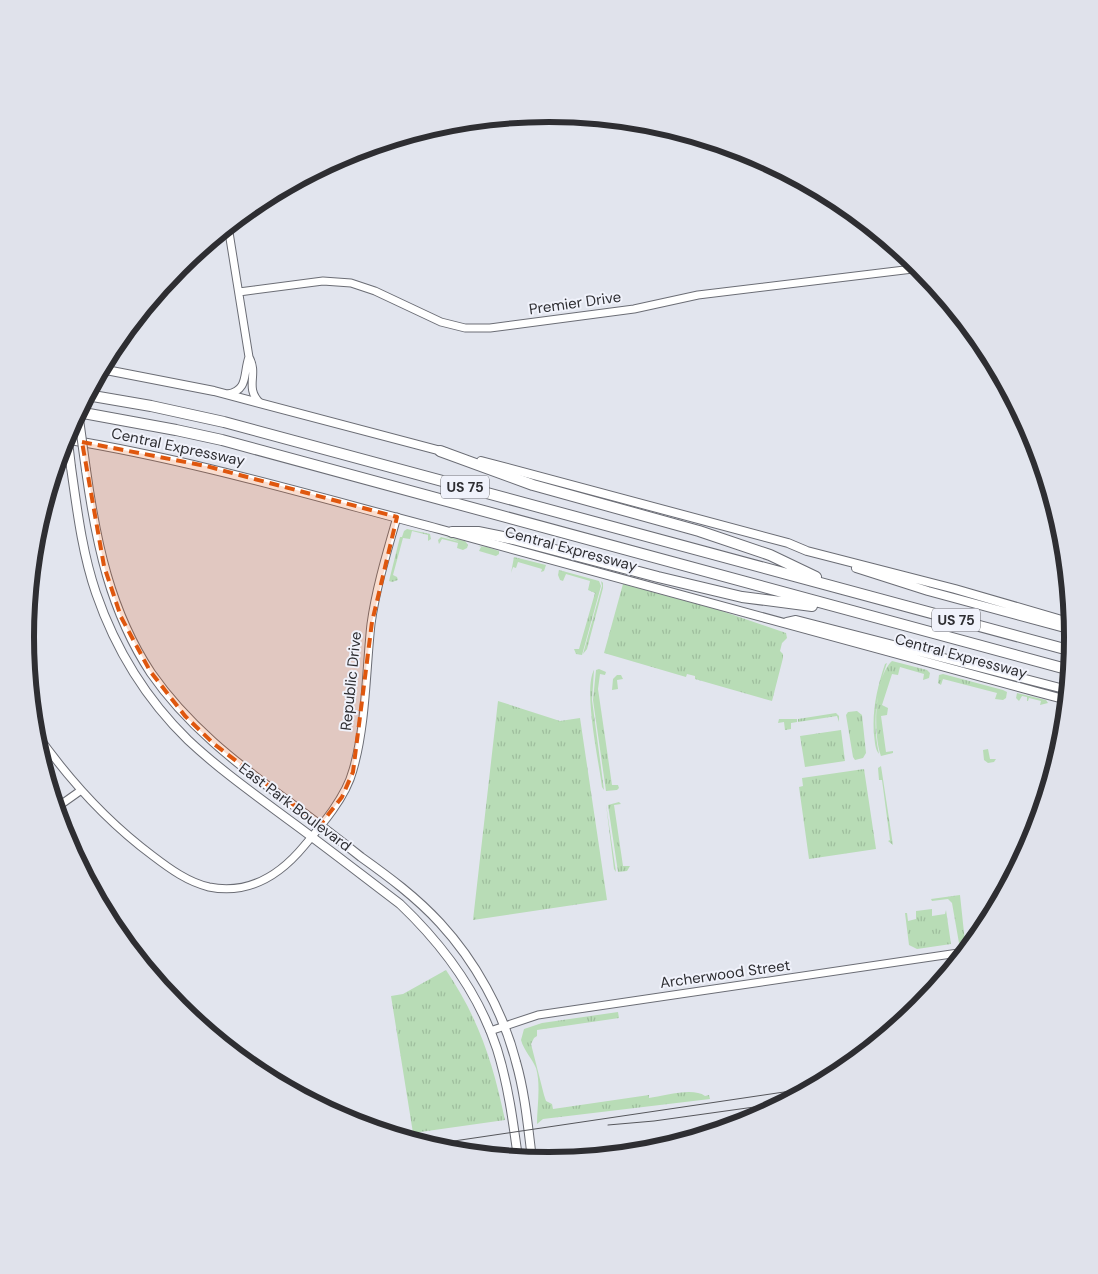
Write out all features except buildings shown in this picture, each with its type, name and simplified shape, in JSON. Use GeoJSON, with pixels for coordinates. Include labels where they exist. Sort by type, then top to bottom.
{"type":"FeatureCollection","features":[{"type":"Feature","properties":{"kind":"highway","name":"US 75"},"geometry":{"type":"LineString","coordinates":[[94,396],[224,422],[1064,649]]}},
{"type":"Feature","properties":{"kind":"highway","name":"Central Expressway"},"geometry":{"type":"LineString","coordinates":[[85,413],[222,440],[1063,668]]}},
{"type":"Feature","properties":{"kind":"highway"},"geometry":{"type":"LineString","coordinates":[[440,450],[533,486],[699,531],[770,555],[840,588]]}},
{"type":"Feature","properties":{"kind":"highway"},"geometry":{"type":"LineString","coordinates":[[452,532],[478,532],[522,541],[658,577],[742,596],[783,603],[840,608]]}},
{"type":"Feature","properties":{"kind":"main road"},"geometry":{"type":"LineString","coordinates":[[109,370],[226,394],[788,543],[902,583],[1064,628]]}},
{"type":"Feature","properties":{"kind":"main road","name":"East Park Boulevard"},"geometry":{"type":"LineString","coordinates":[[80,425],[96,537],[104,566],[122,617],[138,649],[160,685],[197,728],[226,754],[410,894],[440,924],[465,954],[484,985],[503,1026],[518,1068],[531,1151]]}},
{"type":"Feature","properties":{"kind":"main road","name":"Central Expressway"},"geometry":{"type":"LineString","coordinates":[[73,441],[214,468],[1060,699]]}},
{"type":"Feature","properties":{"kind":"main road","name":"East Park Boulevard"},"geometry":{"type":"LineString","coordinates":[[69,450],[88,567],[107,621],[125,658],[145,690],[187,739],[244,787],[400,904],[413,916],[447,956],[470,990],[490,1031],[506,1084],[517,1151]]}},
{"type":"Feature","properties":{"kind":"main road"},"geometry":{"type":"LineString","coordinates":[[808,551],[946,587],[1064,621]]}},
{"type":"Feature","properties":{"kind":"main road"},"geometry":{"type":"LineString","coordinates":[[785,623],[796,620],[1061,688]]}},
{"type":"Feature","properties":{"kind":"main road"},"geometry":{"type":"LineString","coordinates":[[125,658],[138,649]]}},
{"type":"Feature","properties":{"kind":"main road"},"geometry":{"type":"LineString","coordinates":[[187,739],[197,728]]}},
{"type":"Feature","properties":{"kind":"main road"},"geometry":{"type":"LineString","coordinates":[[400,904],[410,894]]}},
{"type":"Feature","properties":{"kind":"street"},"geometry":{"type":"LineString","coordinates":[[226,394],[240,390],[244,382],[249,357],[229,233]]}},
{"type":"Feature","properties":{"kind":"street","name":"Premier Drive"},"geometry":{"type":"LineString","coordinates":[[239,292],[323,281],[351,283],[375,291],[441,322],[465,328],[484,328],[634,309],[698,294],[909,269]]}},
{"type":"Feature","properties":{"kind":"street"},"geometry":{"type":"LineString","coordinates":[[249,357],[252,362],[253,373],[252,391],[260,403]]}},
{"type":"Feature","properties":{"kind":"street","name":"Republic Drive"},"geometry":{"type":"LineString","coordinates":[[46,745],[80,791],[114,824],[161,862],[188,879],[211,887],[244,886],[258,883],[270,877],[285,867],[312,837],[342,796],[353,772],[361,727],[372,622],[396,517]]}},
{"type":"Feature","properties":{"kind":"street"},"geometry":{"type":"LineString","coordinates":[[61,804],[80,791]]}},
{"type":"Feature","properties":{"kind":"street","name":"Archerwood Street"},"geometry":{"type":"LineString","coordinates":[[490,1031],[538,1015],[956,953]]}},
{"type":"Feature","properties":{"kind":"highlighted area"},"geometry":{"type":"Polygon","coordinates":[[[82,442],[206,466],[397,517],[372,622],[353,772],[342,797],[320,825],[214,744],[185,716],[150,671],[121,617],[104,566],[82,442]]]}},
{"type":"Feature","properties":{"kind":"green space"},"geometry":{"type":"Polygon","coordinates":[[[407,529],[430,534],[431,539],[428,541],[428,535],[412,531],[410,539],[403,538],[393,575],[398,580],[392,582],[389,581],[400,537],[402,537],[407,529]]]}},
{"type":"Feature","properties":{"kind":"green space"},"geometry":{"type":"Polygon","coordinates":[[[443,536],[465,541],[468,545],[467,548],[463,550],[457,548],[458,543],[442,539],[439,544],[438,540],[441,537],[460,542],[443,536]]]}},
{"type":"Feature","properties":{"kind":"green space"},"geometry":{"type":"Polygon","coordinates":[[[478,546],[499,551],[499,554],[496,556],[479,551],[481,547],[478,546]]]}},
{"type":"Feature","properties":{"kind":"green space"},"geometry":{"type":"Polygon","coordinates":[[[514,557],[546,565],[544,571],[541,572],[542,569],[518,562],[516,568],[513,567],[511,573],[514,557]]]}},
{"type":"Feature","properties":{"kind":"green space"},"geometry":{"type":"Polygon","coordinates":[[[559,570],[599,581],[601,586],[582,655],[576,654],[574,649],[579,649],[595,593],[588,590],[590,581],[566,574],[563,581],[560,580],[559,570]]]}},
{"type":"Feature","properties":{"kind":"green space"},"geometry":{"type":"Polygon","coordinates":[[[601,581],[603,588],[587,649],[583,654],[602,586],[601,581]]]}},
{"type":"Feature","properties":{"kind":"green space"},"geometry":{"type":"Polygon","coordinates":[[[623,584],[719,610],[786,633],[787,638],[782,643],[780,651],[783,654],[783,658],[772,701],[695,679],[695,676],[687,674],[686,677],[604,653],[623,584]]]}},
{"type":"Feature","properties":{"kind":"green space"},"geometry":{"type":"Polygon","coordinates":[[[892,661],[927,670],[930,673],[929,678],[923,680],[924,674],[900,667],[898,675],[892,674],[882,705],[888,708],[887,715],[881,716],[886,752],[893,751],[893,753],[881,756],[878,747],[876,721],[878,693],[886,669],[892,661]]]}},
{"type":"Feature","properties":{"kind":"green space"},"geometry":{"type":"Polygon","coordinates":[[[887,663],[876,708],[879,754],[874,735],[874,708],[885,664],[887,663]]]}},
{"type":"Feature","properties":{"kind":"green space"},"geometry":{"type":"Polygon","coordinates":[[[599,669],[606,672],[605,675],[600,674],[598,689],[612,785],[618,785],[619,788],[617,790],[606,791],[593,700],[596,670],[599,669]]]}},
{"type":"Feature","properties":{"kind":"green space"},"geometry":{"type":"Polygon","coordinates":[[[594,670],[592,700],[604,790],[595,744],[591,709],[591,680],[594,670]]]}},
{"type":"Feature","properties":{"kind":"green space"},"geometry":{"type":"Polygon","coordinates":[[[943,674],[1003,690],[1007,692],[1006,698],[1003,700],[995,699],[997,693],[943,679],[941,685],[938,683],[939,675],[943,674]]]}},
{"type":"Feature","properties":{"kind":"green space"},"geometry":{"type":"Polygon","coordinates":[[[617,675],[621,675],[623,679],[617,680],[618,689],[612,690],[613,679],[617,675]]]}},
{"type":"Feature","properties":{"kind":"green space"},"geometry":{"type":"Polygon","coordinates":[[[1017,693],[1046,700],[1048,703],[1040,705],[1041,701],[1029,698],[1027,701],[1027,697],[1022,696],[1019,701],[1016,698],[1017,693]]]}},
{"type":"Feature","properties":{"kind":"green space"},"geometry":{"type":"Polygon","coordinates":[[[498,701],[560,721],[580,718],[607,900],[473,920],[498,701]]]}},
{"type":"Feature","properties":{"kind":"green space"},"geometry":{"type":"Polygon","coordinates":[[[857,711],[862,715],[866,753],[863,758],[855,760],[846,715],[848,712],[857,711]]]}},
{"type":"Feature","properties":{"kind":"green space"},"geometry":{"type":"Polygon","coordinates":[[[836,713],[839,716],[839,722],[837,716],[798,722],[798,719],[836,713]]]}},
{"type":"Feature","properties":{"kind":"green space"},"geometry":{"type":"Polygon","coordinates":[[[779,719],[797,719],[797,722],[791,723],[791,729],[785,730],[784,722],[778,723],[779,719]]]}},
{"type":"Feature","properties":{"kind":"green space"},"geometry":{"type":"Polygon","coordinates":[[[841,730],[845,761],[805,767],[800,736],[841,730]]]}},
{"type":"Feature","properties":{"kind":"green space"},"geometry":{"type":"Polygon","coordinates":[[[988,749],[990,759],[996,759],[994,762],[988,763],[984,760],[983,750],[988,749]]]}},
{"type":"Feature","properties":{"kind":"green space"},"geometry":{"type":"Polygon","coordinates":[[[881,766],[893,845],[888,841],[890,840],[882,780],[879,780],[878,768],[881,766]]]}},
{"type":"Feature","properties":{"kind":"green space"},"geometry":{"type":"Polygon","coordinates":[[[864,769],[876,849],[809,859],[799,787],[803,786],[802,778],[864,769]]]}},
{"type":"Feature","properties":{"kind":"green space"},"geometry":{"type":"Polygon","coordinates":[[[619,802],[621,804],[614,805],[623,866],[630,866],[627,871],[618,872],[608,805],[619,802]]]}},
{"type":"Feature","properties":{"kind":"green space"},"geometry":{"type":"Polygon","coordinates":[[[606,804],[616,872],[614,869],[606,804]]]}},
{"type":"Feature","properties":{"kind":"green space"},"geometry":{"type":"Polygon","coordinates":[[[960,895],[964,942],[959,943],[952,903],[948,899],[932,901],[931,899],[960,895]]]}},
{"type":"Feature","properties":{"kind":"green space"},"geometry":{"type":"Polygon","coordinates":[[[932,909],[932,916],[945,914],[946,910],[951,944],[917,949],[909,945],[905,913],[907,913],[908,921],[916,919],[916,911],[932,909]]]}},
{"type":"Feature","properties":{"kind":"green space"},"geometry":{"type":"Polygon","coordinates":[[[446,970],[458,988],[476,1024],[490,1060],[505,1120],[413,1133],[391,996],[403,994],[446,970]]]}},
{"type":"Feature","properties":{"kind":"green space"},"geometry":{"type":"Polygon","coordinates":[[[618,1012],[619,1018],[537,1030],[537,1036],[531,1044],[546,1101],[552,1104],[553,1109],[649,1095],[649,1098],[686,1092],[700,1093],[705,1096],[709,1095],[710,1099],[543,1119],[537,1124],[539,1089],[536,1068],[521,1040],[524,1029],[542,1023],[618,1012]]]}},
{"type":"Feature","properties":{"kind":"tram line"},"geometry":{"type":"LineString","coordinates":[[448,1142],[792,1091]]}},
{"type":"Feature","properties":{"kind":"tram line"},"geometry":{"type":"LineString","coordinates":[[608,1125],[654,1121],[762,1106]]}}]}
